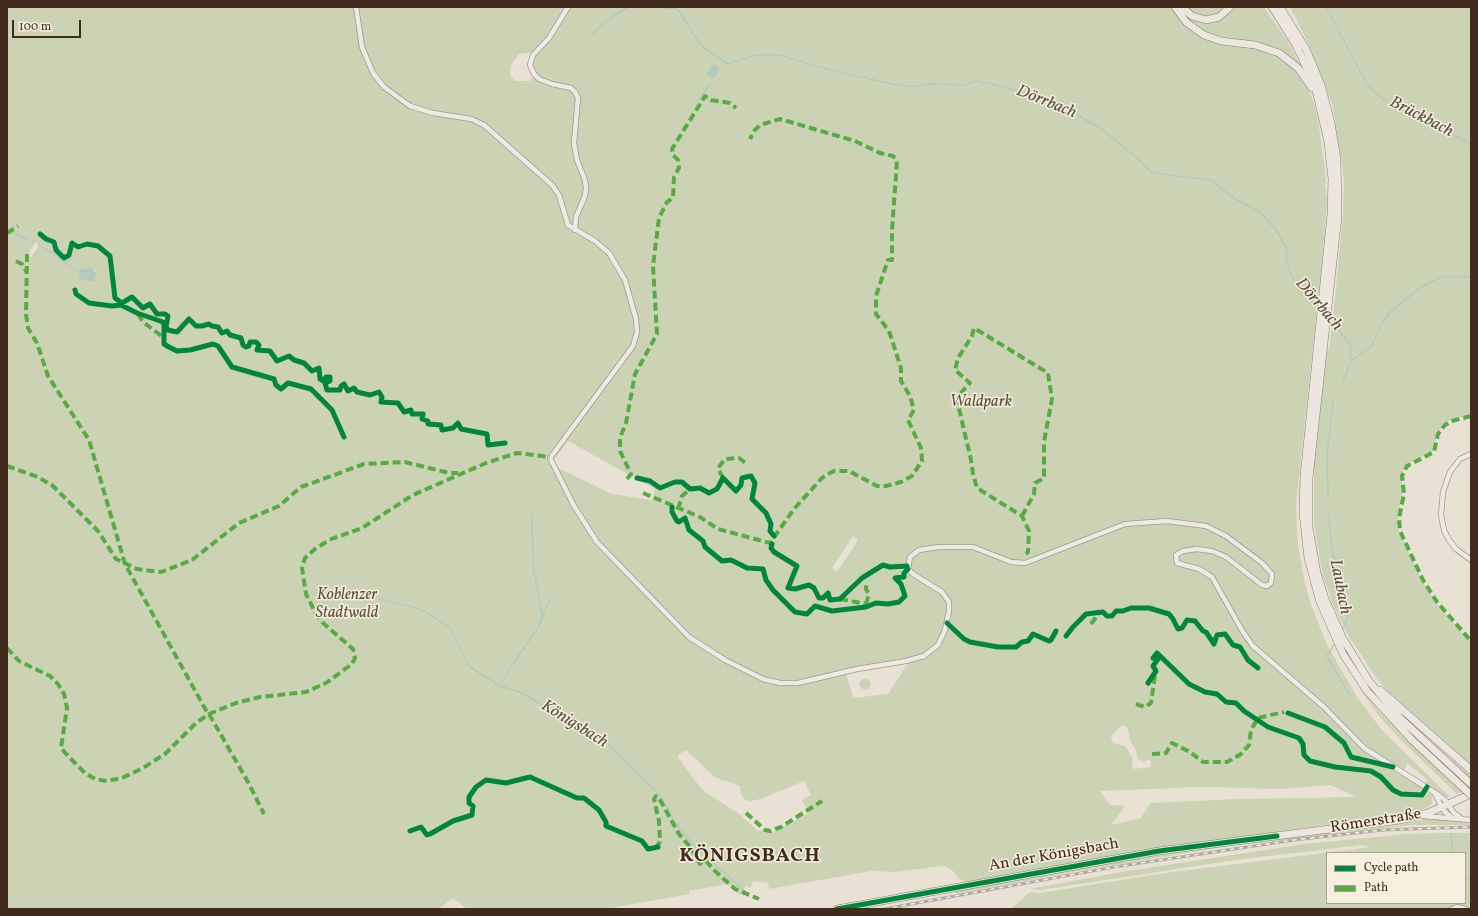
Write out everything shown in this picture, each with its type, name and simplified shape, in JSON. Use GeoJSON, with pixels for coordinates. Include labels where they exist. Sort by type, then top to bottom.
{"type":"FeatureCollection","features":[{"type":"Feature","properties":{"kind":"main road"},"geometry":{"type":"LineString","coordinates":[[1175,7],[1187,24],[1204,36],[1221,41],[1268,48],[1290,60],[1308,81],[1320,106]]}},
{"type":"Feature","properties":{"kind":"main road"},"geometry":{"type":"LineString","coordinates":[[1182,7],[1192,16],[1206,20],[1219,17],[1230,7]]}},
{"type":"Feature","properties":{"kind":"main road"},"geometry":{"type":"LineString","coordinates":[[1272,7],[1288,30],[1315,86],[1328,142],[1332,178],[1329,272],[1309,478],[1309,528],[1314,558],[1325,599],[1348,649],[1369,681],[1400,718],[1471,784]]}},
{"type":"Feature","properties":{"kind":"main road"},"geometry":{"type":"LineString","coordinates":[[1280,7],[1306,49],[1327,103],[1334,140],[1339,196],[1303,488],[1305,537],[1315,588],[1337,643],[1367,691],[1397,725],[1471,794]]}},
{"type":"Feature","properties":{"kind":"main road"},"geometry":{"type":"LineString","coordinates":[[1286,7],[1296,32]]}},
{"type":"Feature","properties":{"kind":"main road"},"geometry":{"type":"LineString","coordinates":[[1369,681],[1471,770]]}},
{"type":"Feature","properties":{"kind":"main road","name":"Römerstraße"},"geometry":{"type":"LineString","coordinates":[[1277,836],[1372,825],[1421,816],[1471,794]]}},
{"type":"Feature","properties":{"kind":"main road","name":"An der Königsbach"},"geometry":{"type":"LineString","coordinates":[[837,909],[1159,851],[1277,836]]}},
{"type":"Feature","properties":{"kind":"street"},"geometry":{"type":"LineString","coordinates":[[356,7],[362,47],[373,73],[384,87],[410,106],[430,112],[471,119],[484,125],[554,188],[560,198],[566,222],[575,230],[595,241],[612,256],[625,280],[636,319],[637,332],[635,341],[627,356],[560,442],[550,458],[574,506],[598,544],[682,632],[696,643],[725,660],[763,679],[780,684],[798,683],[857,668],[906,661],[924,656],[938,645],[945,630],[949,611],[949,602],[944,593],[913,574],[908,569],[907,566],[910,557],[919,550],[939,547],[973,547],[1010,562],[1025,563],[1125,524],[1167,521],[1196,524],[1219,532],[1249,552],[1270,572],[1273,576],[1272,582],[1267,586],[1262,585],[1221,554],[1208,550],[1195,549],[1183,551],[1176,556],[1177,563],[1196,568],[1212,577],[1243,632],[1254,646],[1324,707],[1369,753],[1443,799],[1451,817]]}},
{"type":"Feature","properties":{"kind":"street"},"geometry":{"type":"LineString","coordinates":[[568,7],[549,38],[533,55],[530,65],[534,74],[539,79],[552,84],[571,88],[578,98],[574,143],[577,160],[585,180],[586,188],[585,196],[576,217],[575,230]]}},
{"type":"Feature","properties":{"kind":"street"},"geometry":{"type":"LineString","coordinates":[[1471,454],[1460,460],[1450,472],[1443,492],[1440,510],[1442,525],[1449,540],[1456,549],[1471,560]]}},
{"type":"Feature","properties":{"kind":"street"},"geometry":{"type":"LineString","coordinates":[[1445,806],[1462,819]]}},
{"type":"Feature","properties":{"kind":"street"},"geometry":{"type":"LineString","coordinates":[[1421,816],[1451,817],[1471,820]]}},
{"type":"Feature","properties":{"kind":"street"},"geometry":{"type":"LineString","coordinates":[[1452,909],[1457,907],[1465,909]]}},
{"type":"Feature","properties":{"kind":"green space","name":"Koblenzer Stadtwald"},"geometry":{"type":"Polygon","coordinates":[[[7,7],[1172,7],[1187,26],[1272,52],[1291,64],[1304,81],[1314,103],[1318,120],[1325,169],[1327,205],[1296,505],[1298,545],[1304,579],[1310,602],[1327,645],[1357,697],[1382,730],[1450,797],[1446,797],[1425,783],[1428,780],[1407,763],[1403,775],[1432,796],[1432,804],[1427,808],[1407,814],[1190,844],[968,882],[959,879],[953,871],[944,866],[894,872],[872,871],[769,889],[768,883],[753,881],[751,888],[746,886],[740,895],[728,884],[689,891],[689,894],[606,909],[467,909],[453,898],[439,909],[7,909],[7,7]],[[533,52],[519,54],[511,65],[510,75],[515,81],[530,81],[534,77],[528,65],[533,52]],[[36,241],[28,254],[30,258],[38,247],[36,241]],[[82,269],[79,279],[93,282],[97,274],[96,271],[94,269],[82,269]],[[568,441],[554,460],[558,468],[612,494],[652,500],[655,489],[568,441]],[[853,536],[832,568],[837,572],[858,540],[853,536]],[[908,663],[846,673],[853,698],[888,694],[908,663]],[[1122,725],[1111,736],[1113,743],[1125,746],[1133,758],[1132,766],[1134,769],[1151,767],[1150,759],[1143,762],[1137,758],[1136,750],[1131,743],[1127,727],[1122,725]],[[686,750],[677,756],[705,792],[738,813],[757,830],[772,833],[809,813],[802,800],[811,795],[804,781],[761,799],[750,801],[744,799],[741,794],[740,786],[714,777],[686,750]],[[1331,785],[1282,789],[1200,787],[1100,791],[1110,805],[1125,806],[1111,825],[1141,818],[1150,803],[1238,799],[1356,797],[1331,785]]]}},
{"type":"Feature","properties":{"kind":"green space"},"geometry":{"type":"Polygon","coordinates":[[[1179,7],[1213,21],[1232,7],[1264,7],[1288,42],[1299,63],[1296,64],[1289,58],[1220,39],[1194,27],[1179,7]]]}},
{"type":"Feature","properties":{"kind":"green space"},"geometry":{"type":"Polygon","coordinates":[[[1184,7],[1228,7],[1218,16],[1200,17],[1184,7]]]}},
{"type":"Feature","properties":{"kind":"green space"},"geometry":{"type":"Polygon","coordinates":[[[1290,7],[1471,7],[1471,414],[1451,420],[1444,424],[1437,433],[1433,451],[1406,465],[1401,476],[1403,490],[1398,517],[1399,531],[1422,581],[1436,603],[1471,643],[1471,766],[1394,699],[1377,679],[1348,635],[1333,605],[1322,572],[1314,524],[1314,463],[1327,349],[1329,349],[1333,317],[1343,215],[1344,179],[1333,107],[1310,47],[1290,7]]]}},
{"type":"Feature","properties":{"kind":"green space"},"geometry":{"type":"Polygon","coordinates":[[[865,678],[869,680],[871,684],[869,688],[865,690],[861,688],[859,684],[861,680],[865,678]]]}},
{"type":"Feature","properties":{"kind":"green space"},"geometry":{"type":"Polygon","coordinates":[[[1355,682],[1373,705],[1405,739],[1462,792],[1457,794],[1402,741],[1379,716],[1355,682]]]}},
{"type":"Feature","properties":{"kind":"green space"},"geometry":{"type":"Polygon","coordinates":[[[1420,731],[1469,773],[1471,779],[1452,760],[1420,731]]]}},
{"type":"Feature","properties":{"kind":"green space"},"geometry":{"type":"Polygon","coordinates":[[[1428,818],[1469,823],[1470,825],[1412,825],[1222,847],[1073,872],[956,894],[955,890],[1161,853],[1398,825],[1428,818]]]}},
{"type":"Feature","properties":{"kind":"green space"},"geometry":{"type":"Polygon","coordinates":[[[1471,833],[1471,909],[1011,909],[1030,892],[1040,893],[1165,873],[1326,853],[1326,904],[1466,904],[1466,852],[1331,852],[1371,847],[1361,845],[1229,861],[1040,890],[1030,889],[1121,872],[1304,844],[1406,834],[1471,833]]]}},
{"type":"Feature","properties":{"kind":"shaded area"},"geometry":{"type":"Polygon","coordinates":[[[714,64],[720,69],[713,79],[706,74],[714,64]]]}},
{"type":"Feature","properties":{"kind":"shaded area"},"geometry":{"type":"Polygon","coordinates":[[[92,268],[97,274],[93,282],[79,279],[80,269],[92,268]]]}},
{"type":"Feature","properties":{"kind":"waterway","name":"Dörrbach"},"geometry":{"type":"LineString","coordinates":[[592,35],[604,22],[628,7]]}},
{"type":"Feature","properties":{"kind":"waterway","name":"Dörrbach"},"geometry":{"type":"LineString","coordinates":[[656,7],[669,9],[675,8],[679,11],[698,41],[708,51],[728,64],[755,55],[780,55],[822,68],[912,87],[930,84],[962,85],[978,81],[1019,91],[1060,106],[1099,127],[1137,158],[1151,172],[1211,180],[1232,197],[1260,212],[1276,230],[1287,249],[1287,263],[1294,280],[1307,297],[1319,307]]}},
{"type":"Feature","properties":{"kind":"waterway","name":"Brückbach"},"geometry":{"type":"LineString","coordinates":[[1326,7],[1368,86],[1391,106],[1429,122],[1471,144]]}},
{"type":"Feature","properties":{"kind":"waterway"},"geometry":{"type":"LineString","coordinates":[[698,100],[711,83]]}},
{"type":"Feature","properties":{"kind":"waterway"},"geometry":{"type":"LineString","coordinates":[[7,230],[27,239]]}},
{"type":"Feature","properties":{"kind":"waterway"},"geometry":{"type":"LineString","coordinates":[[41,247],[51,252],[80,273]]}},
{"type":"Feature","properties":{"kind":"waterway","name":"Laubach"},"geometry":{"type":"LineString","coordinates":[[1342,383],[1351,361],[1372,346],[1381,325],[1390,312],[1421,287],[1441,277],[1471,277]]}},
{"type":"Feature","properties":{"kind":"waterway","name":"Dörrbach"},"geometry":{"type":"LineString","coordinates":[[1329,317],[1351,346],[1351,358]]}},
{"type":"Feature","properties":{"kind":"waterway","name":"Laubach"},"geometry":{"type":"LineString","coordinates":[[1328,496],[1327,456],[1333,400]]}},
{"type":"Feature","properties":{"kind":"waterway"},"geometry":{"type":"LineString","coordinates":[[532,514],[533,565],[542,616]]}},
{"type":"Feature","properties":{"kind":"waterway","name":"Laubach"},"geometry":{"type":"LineString","coordinates":[[1328,517],[1333,553],[1348,616],[1342,631]]}},
{"type":"Feature","properties":{"kind":"waterway","name":"Königsbach"},"geometry":{"type":"LineString","coordinates":[[360,595],[371,598]]}},
{"type":"Feature","properties":{"kind":"waterway","name":"Königsbach"},"geometry":{"type":"LineString","coordinates":[[379,599],[425,611],[450,628],[469,666],[500,686],[520,692],[607,743],[661,796],[675,822],[694,846],[746,892]]}},
{"type":"Feature","properties":{"kind":"waterway"},"geometry":{"type":"LineString","coordinates":[[500,686],[510,668],[537,629],[550,600]]}},
{"type":"Feature","properties":{"kind":"waterway","name":"Laubach"},"geometry":{"type":"LineString","coordinates":[[1335,643],[1327,656],[1349,694]]}},
{"type":"Feature","properties":{"kind":"waterway","name":"Laubach"},"geometry":{"type":"LineString","coordinates":[[1451,834],[1453,851]]}},
{"type":"Feature","properties":{"kind":"waterway","name":"Laubach"},"geometry":{"type":"LineString","coordinates":[[1466,876],[1471,880]]}},
{"type":"Feature","properties":{"kind":"railway"},"geometry":{"type":"LineString","coordinates":[[884,909],[1114,867],[1294,840],[1382,830],[1471,827]]}},
{"type":"Feature","properties":{"kind":"marked path"},"geometry":{"type":"LineString","coordinates":[[627,479],[631,474],[620,451],[620,438],[626,423],[635,374],[657,334],[653,266],[659,218],[667,202],[673,198],[674,177],[679,168],[678,160],[673,155],[672,149],[705,96],[711,100],[730,103],[736,108]]}},
{"type":"Feature","properties":{"kind":"marked path"},"geometry":{"type":"LineString","coordinates":[[643,493],[700,517],[718,529],[770,543],[794,509],[822,478],[828,474],[834,471],[849,471],[877,486],[886,486],[901,482],[912,476],[922,461],[921,448],[908,420],[914,410],[910,396],[901,381],[901,368],[889,331],[876,314],[876,296],[888,260],[892,260],[892,230],[897,161],[893,156],[880,153],[855,141],[780,119],[760,125],[754,131],[750,139]]}},
{"type":"Feature","properties":{"kind":"marked path"},"geometry":{"type":"LineString","coordinates":[[7,233],[18,226]]}},
{"type":"Feature","properties":{"kind":"marked path"},"geometry":{"type":"LineString","coordinates":[[27,254],[26,314],[28,328],[37,343],[48,376],[89,440],[125,564],[208,714]]}},
{"type":"Feature","properties":{"kind":"marked path"},"geometry":{"type":"LineString","coordinates":[[16,261],[22,264],[26,271]]}},
{"type":"Feature","properties":{"kind":"marked path"},"geometry":{"type":"LineString","coordinates":[[138,314],[143,322],[163,337]]}},
{"type":"Feature","properties":{"kind":"marked path"},"geometry":{"type":"LineString","coordinates":[[1022,516],[1034,494],[1035,483],[1044,478],[1044,442],[1052,399],[1048,373],[974,328],[972,336],[958,358],[955,370],[970,383],[959,395],[957,400],[973,474],[977,488],[1022,516],[1029,531],[1028,552],[1026,554]]}},
{"type":"Feature","properties":{"kind":"marked path"},"geometry":{"type":"LineString","coordinates":[[1471,416],[1452,421],[1445,425],[1438,434],[1434,452],[1407,466],[1402,476],[1404,494],[1399,518],[1400,531],[1423,580],[1437,602],[1471,641]]}},
{"type":"Feature","properties":{"kind":"marked path"},"geometry":{"type":"LineString","coordinates":[[7,648],[19,661],[50,676],[58,684],[64,694],[67,708],[61,748],[85,773],[95,779],[107,781],[122,778],[143,768],[165,754],[196,723],[209,714],[236,703],[260,697],[306,692],[326,683],[352,664],[355,658],[353,649],[323,623],[316,614],[306,594],[302,568],[305,558],[315,549],[329,540],[362,528],[413,495],[486,463],[517,453],[550,457]]}},
{"type":"Feature","properties":{"kind":"marked path"},"geometry":{"type":"LineString","coordinates":[[723,478],[718,468],[725,459],[739,458],[748,465]]}},
{"type":"Feature","properties":{"kind":"marked path"},"geometry":{"type":"LineString","coordinates":[[7,466],[38,477],[53,486],[98,531],[116,559],[137,569],[161,572],[192,560],[239,523],[279,506],[301,487],[364,464],[405,462],[449,473],[458,473]]}},
{"type":"Feature","properties":{"kind":"marked path"},"geometry":{"type":"LineString","coordinates":[[678,509],[682,496],[690,489]]}},
{"type":"Feature","properties":{"kind":"marked path"},"geometry":{"type":"LineString","coordinates":[[866,585],[866,589],[869,594],[866,604]]}},
{"type":"Feature","properties":{"kind":"marked path"},"geometry":{"type":"LineString","coordinates":[[840,599],[866,604]]}},
{"type":"Feature","properties":{"kind":"marked path"},"geometry":{"type":"LineString","coordinates":[[1091,624],[1099,613]]}},
{"type":"Feature","properties":{"kind":"marked path"},"geometry":{"type":"LineString","coordinates":[[1136,704],[1145,707],[1151,703],[1155,676]]}},
{"type":"Feature","properties":{"kind":"marked path"},"geometry":{"type":"LineString","coordinates":[[1152,754],[1166,753],[1172,743],[1190,752],[1203,762],[1227,762],[1241,754],[1249,745],[1251,730],[1258,718],[1284,712]]}},
{"type":"Feature","properties":{"kind":"marked path"},"geometry":{"type":"LineString","coordinates":[[209,714],[248,782],[264,814]]}},
{"type":"Feature","properties":{"kind":"marked path"},"geometry":{"type":"LineString","coordinates":[[655,848],[660,842],[659,821],[654,799],[656,796],[659,798],[679,834],[691,848],[700,864],[702,861],[706,861],[735,889],[759,899]]}},
{"type":"Feature","properties":{"kind":"marked path"},"geometry":{"type":"LineString","coordinates":[[746,813],[765,830],[770,831],[781,827],[822,801]]}},
{"type":"Feature","properties":{"kind":"cycle path"},"geometry":{"type":"LineString","coordinates":[[40,234],[46,239],[54,242],[56,250],[64,258],[69,255],[72,243],[78,247],[87,244],[98,246],[110,256],[115,298],[122,303],[132,297],[143,308],[150,304],[157,314],[165,314],[168,316],[166,327],[168,330],[177,332],[189,319],[196,326],[209,324],[218,327],[222,333],[227,331],[230,335],[241,338],[243,345],[246,347],[249,346],[250,342],[256,342],[259,345],[257,350],[270,351],[277,361],[289,356],[294,360],[304,363],[312,371],[319,368],[320,379],[323,381],[326,377],[330,377],[330,381],[325,383],[327,390],[340,390],[341,386],[344,384],[348,391],[354,388],[357,392],[370,395],[379,392],[382,397],[381,402],[398,403],[404,412],[411,410],[412,414],[423,414],[422,419],[428,421],[428,424],[441,425],[442,430],[453,428],[458,423],[461,429],[487,434],[488,445],[505,443]]}},
{"type":"Feature","properties":{"kind":"cycle path"},"geometry":{"type":"LineString","coordinates":[[75,290],[76,294],[89,303],[112,306],[121,305],[137,313],[163,322],[164,344],[177,351],[190,350],[213,344],[218,346],[232,367],[274,379],[276,385],[281,389],[288,383],[311,389],[332,410],[344,437]]}},
{"type":"Feature","properties":{"kind":"cycle path"},"geometry":{"type":"LineString","coordinates":[[637,478],[650,481],[660,488],[675,482],[682,482],[690,489],[700,488],[709,493],[717,489],[723,478],[736,491],[741,485],[742,478],[751,476],[755,483],[752,499],[766,513],[771,524],[770,531],[774,536]]}},
{"type":"Feature","properties":{"kind":"cycle path"},"geometry":{"type":"LineString","coordinates":[[672,507],[672,512],[677,521],[679,522],[685,518],[689,530],[703,541],[705,547],[722,561],[731,560],[747,568],[763,569],[766,580],[773,590],[795,612],[807,614],[815,606],[832,611],[866,607],[876,603],[888,604],[899,602],[905,596],[901,584],[895,578],[904,577],[904,573],[908,569]]}},
{"type":"Feature","properties":{"kind":"cycle path"},"geometry":{"type":"LineString","coordinates":[[772,544],[771,548],[774,552],[797,566],[788,588],[795,589],[809,585],[814,588],[819,598],[823,598],[828,593],[830,600],[840,599],[862,578],[883,565],[890,567],[907,566]]}},
{"type":"Feature","properties":{"kind":"cycle path"},"geometry":{"type":"LineString","coordinates":[[1066,636],[1086,614],[1103,612],[1107,616],[1112,616],[1116,611],[1123,611],[1131,608],[1149,608],[1169,614],[1178,629],[1182,628],[1187,620],[1195,621],[1203,631],[1206,632],[1214,644],[1217,635],[1225,634],[1233,645],[1240,647],[1248,660],[1258,668]]}},
{"type":"Feature","properties":{"kind":"cycle path"},"geometry":{"type":"LineString","coordinates":[[947,623],[964,639],[970,642],[998,647],[1016,647],[1022,642],[1028,641],[1033,634],[1049,641],[1056,631]]}},
{"type":"Feature","properties":{"kind":"cycle path"},"geometry":{"type":"LineString","coordinates":[[1148,683],[1156,671],[1153,666],[1158,659],[1153,658],[1157,653],[1189,684],[1205,692],[1217,694],[1226,702],[1236,703],[1244,711],[1268,727],[1299,738],[1303,744],[1304,755],[1310,761],[1335,767],[1371,771],[1381,777],[1393,790],[1401,794],[1422,795],[1427,787]]}},
{"type":"Feature","properties":{"kind":"cycle path"},"geometry":{"type":"LineString","coordinates":[[1288,713],[1325,727],[1344,743],[1351,757],[1393,767]]}},
{"type":"Feature","properties":{"kind":"cycle path"},"geometry":{"type":"LineString","coordinates":[[410,831],[421,827],[427,835],[453,821],[472,815],[473,806],[469,803],[469,797],[476,787],[486,780],[506,783],[530,777],[577,798],[584,798],[599,810],[606,822],[606,826],[642,841],[648,849],[658,847]]}},
{"type":"Feature","properties":{"kind":"cycle path"},"geometry":{"type":"LineString","coordinates":[[837,909],[1159,851],[1277,836]]}},
{"type":"Feature","properties":{"kind":"district","name":"KÖNIGSBACH"},"geometry":{"type":"Point","coordinates":[750,857]}},
{"type":"Feature","properties":{"kind":"park label","name":"Waldpark"},"geometry":{"type":"Point","coordinates":[981,403]}}]}
